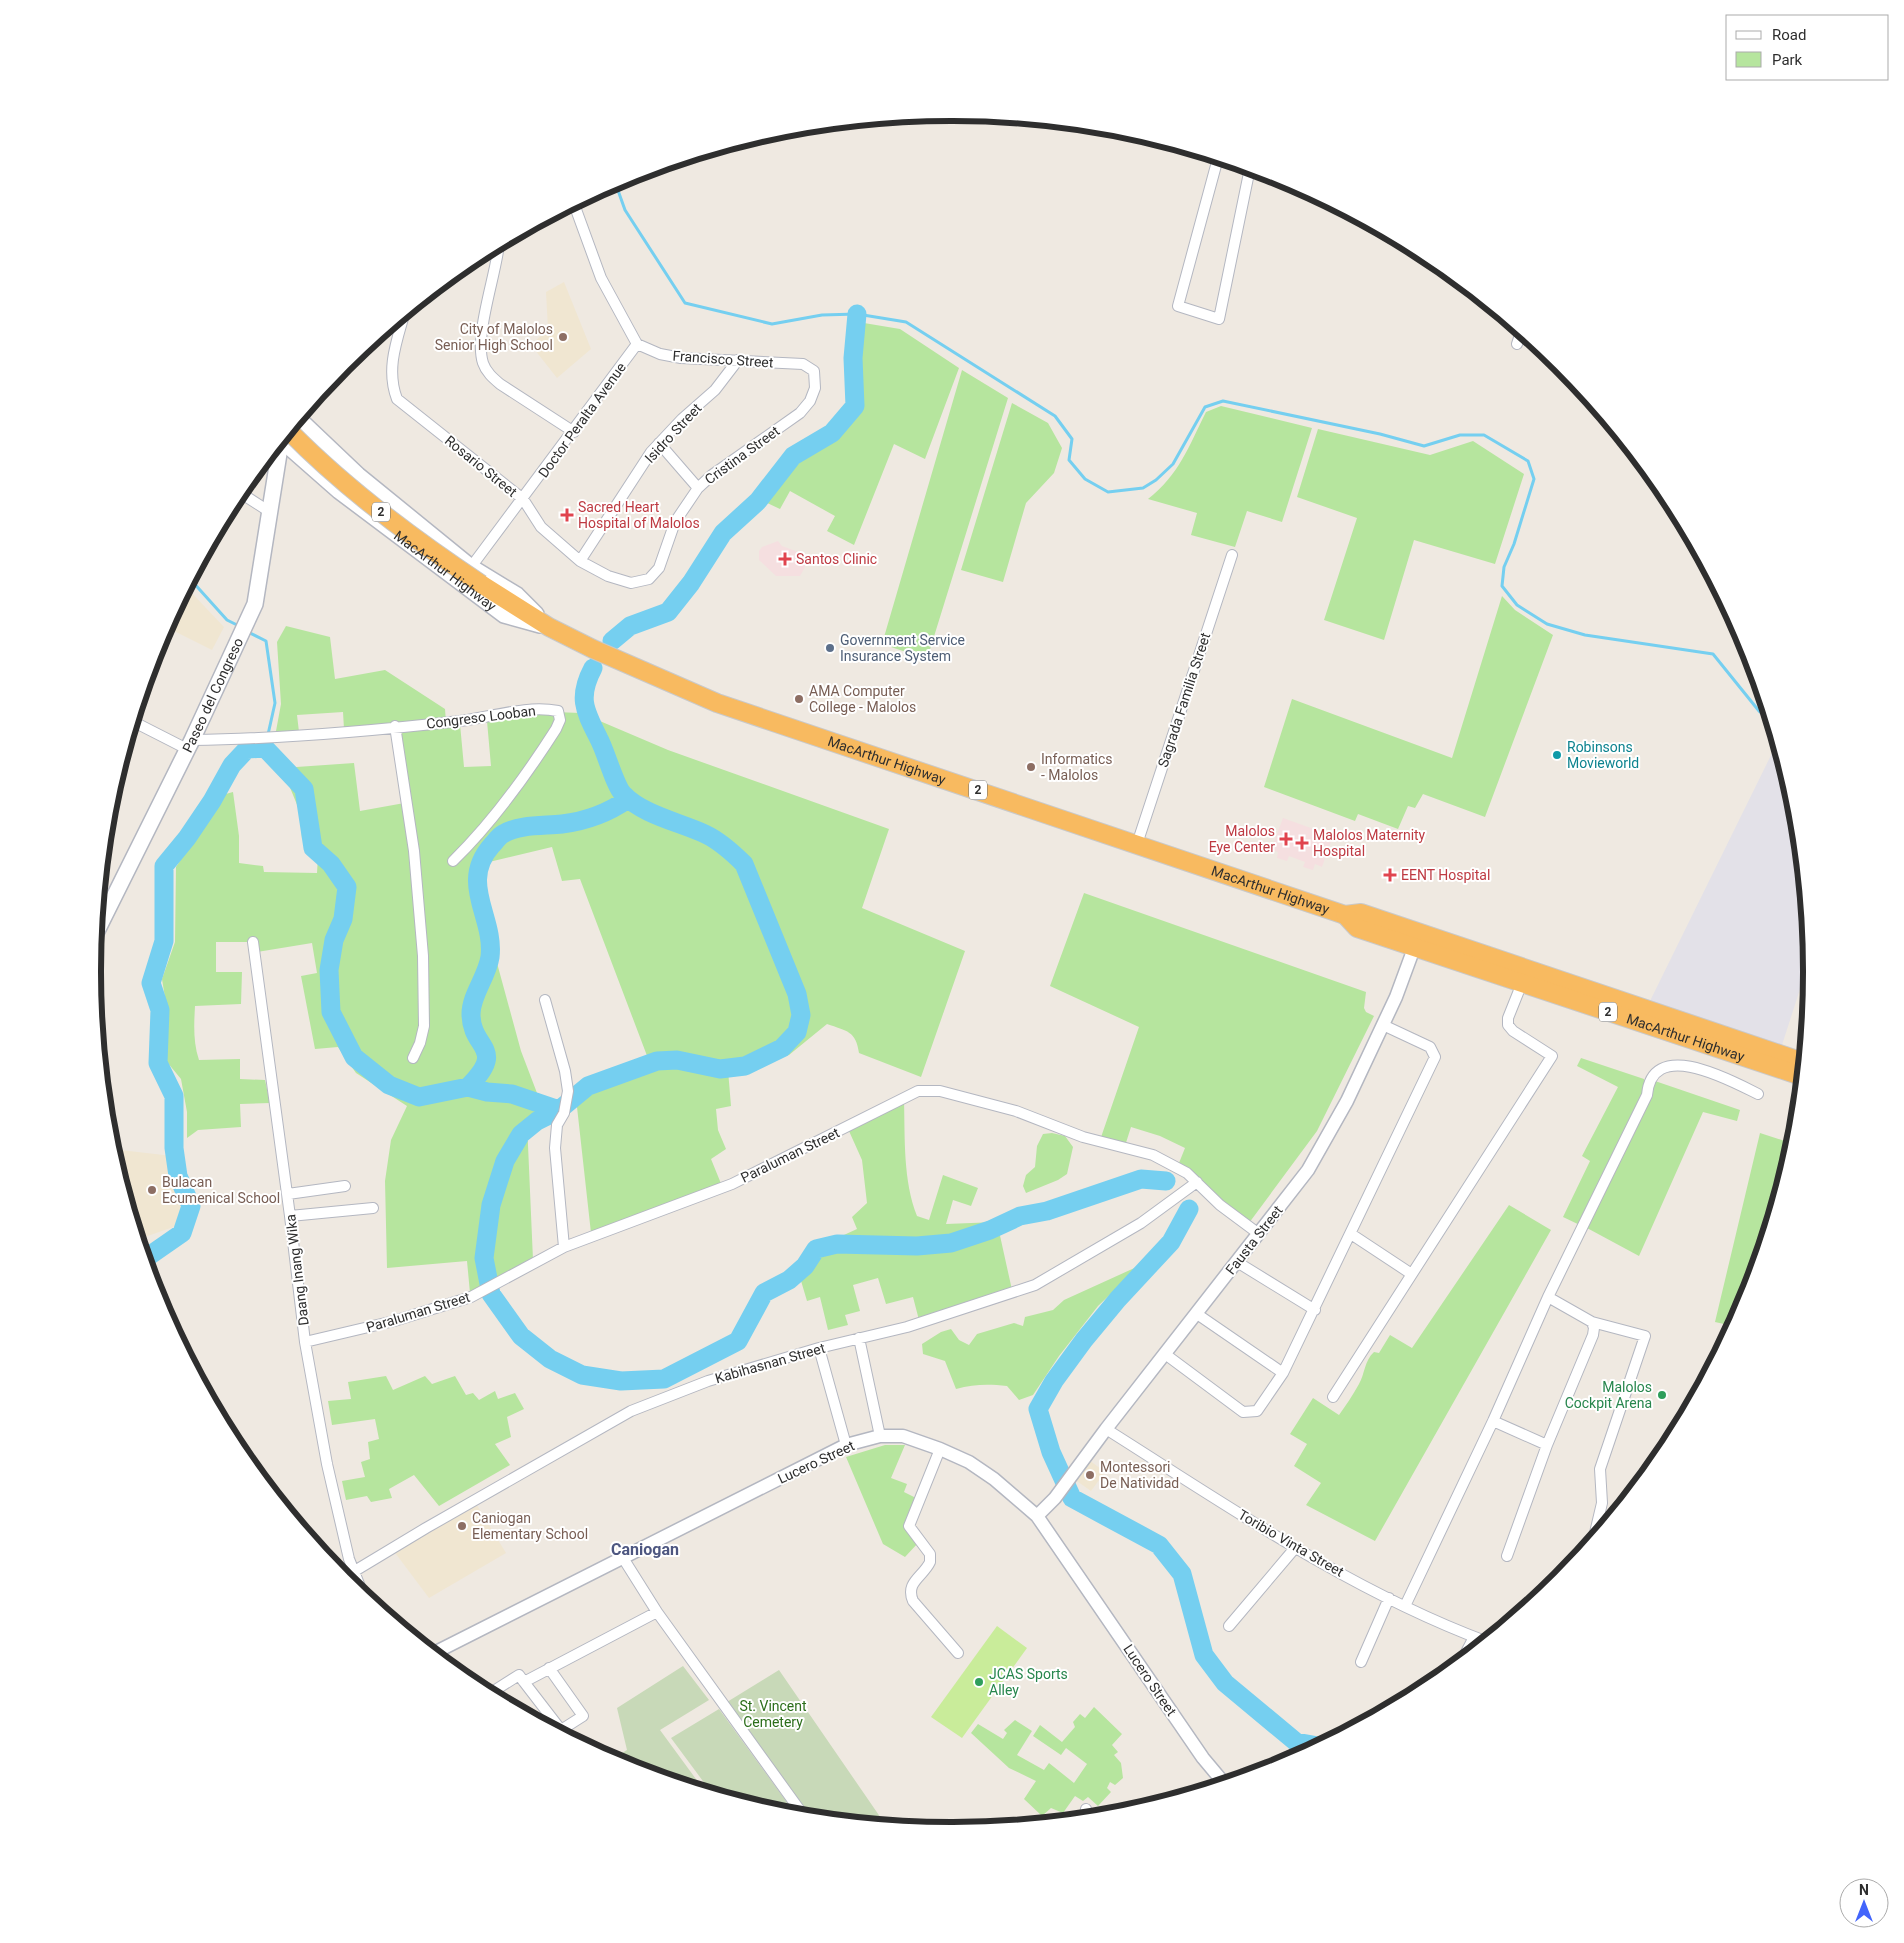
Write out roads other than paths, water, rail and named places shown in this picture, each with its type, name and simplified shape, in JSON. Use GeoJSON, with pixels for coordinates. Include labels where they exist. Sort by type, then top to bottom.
{"type":"FeatureCollection","features":[{"type":"Feature","properties":{"kind":"highway","name":"MacArthur Highway"},"geometry":{"type":"LineString","coordinates":[[293,435],[352,489],[442,558],[549,627],[593,649],[716,702],[1345,915],[1357,928],[1417,940],[1587,997],[1796,1074]]}},
{"type":"Feature","properties":{"kind":"highway","name":"MacArthur Highway"},"geometry":{"type":"LineString","coordinates":[[1417,940],[1522,983],[1587,997],[1797,1060]]}},
{"type":"Feature","properties":{"kind":"main road","name":"MacArthur Highway"},"geometry":{"type":"LineString","coordinates":[[303,422],[358,475],[471,567],[517,595],[549,627]]}},
{"type":"Feature","properties":{"kind":"main road","name":"MacArthur Highway"},"geometry":{"type":"LineString","coordinates":[[285,444],[347,497],[504,615],[549,627]]}},
{"type":"Feature","properties":{"kind":"main road","name":"Paseo del Congreso"},"geometry":{"type":"LineString","coordinates":[[103,919],[190,744],[244,629],[258,590],[279,451]]}},
{"type":"Feature","properties":{"kind":"street"},"geometry":{"type":"LineString","coordinates":[[1217,163],[1178,306],[1219,319],[1249,175]]}},
{"type":"Feature","properties":{"kind":"street"},"geometry":{"type":"LineString","coordinates":[[576,208],[601,278],[637,344]]}},
{"type":"Feature","properties":{"kind":"street"},"geometry":{"type":"LineString","coordinates":[[497,253],[482,336],[484,363],[490,375],[500,384],[574,432]]}},
{"type":"Feature","properties":{"kind":"street","name":"Rosario Street"},"geometry":{"type":"LineString","coordinates":[[402,323],[391,365],[392,386],[397,399],[523,500],[541,527],[580,561],[608,576],[631,583]]}},
{"type":"Feature","properties":{"kind":"street"},"geometry":{"type":"LineString","coordinates":[[1517,344],[1519,338]]}},
{"type":"Feature","properties":{"kind":"street","name":"Francisco Street"},"geometry":{"type":"LineString","coordinates":[[637,344],[660,354],[681,358],[803,364],[814,371]]}},
{"type":"Feature","properties":{"kind":"street","name":"Doctor Peralta Avenue"},"geometry":{"type":"LineString","coordinates":[[471,567],[574,432],[637,344]]}},
{"type":"Feature","properties":{"kind":"street","name":"Isidro Street"},"geometry":{"type":"LineString","coordinates":[[580,561],[651,452],[715,390],[738,360]]}},
{"type":"Feature","properties":{"kind":"street","name":"Cristina Street"},"geometry":{"type":"LineString","coordinates":[[631,583],[649,579],[659,568],[675,522],[698,488],[712,475],[800,413],[814,394],[814,371]]}},
{"type":"Feature","properties":{"kind":"street"},"geometry":{"type":"LineString","coordinates":[[659,443],[698,488]]}},
{"type":"Feature","properties":{"kind":"street"},"geometry":{"type":"LineString","coordinates":[[247,497],[270,512]]}},
{"type":"Feature","properties":{"kind":"street","name":"Sagrada Familia Street"},"geometry":{"type":"LineString","coordinates":[[1136,844],[1232,555]]}},
{"type":"Feature","properties":{"kind":"street","name":"Congreso Looban"},"geometry":{"type":"LineString","coordinates":[[190,744],[276,738],[462,720],[545,708],[558,711],[560,720],[556,729],[526,777],[470,845],[453,862]]}},
{"type":"Feature","properties":{"kind":"street"},"geometry":{"type":"LineString","coordinates":[[138,724],[190,744]]}},
{"type":"Feature","properties":{"kind":"street"},"geometry":{"type":"LineString","coordinates":[[396,726],[415,860],[423,956],[424,1026],[420,1043],[413,1058]]}},
{"type":"Feature","properties":{"kind":"street","name":"Fausta Street"},"geometry":{"type":"LineString","coordinates":[[1037,1516],[1055,1498],[1106,1429],[1308,1170],[1347,1100],[1383,1025],[1417,940]]}},
{"type":"Feature","properties":{"kind":"street","name":"Daang Inang Wika"},"geometry":{"type":"LineString","coordinates":[[253,942],[288,1194],[305,1342],[327,1464],[357,1580]]}},
{"type":"Feature","properties":{"kind":"street"},"geometry":{"type":"LineString","coordinates":[[1333,1397],[1410,1273],[1552,1056],[1513,1031],[1508,1025],[1508,1018],[1522,983]]}},
{"type":"Feature","properties":{"kind":"street"},"geometry":{"type":"LineString","coordinates":[[546,1000],[565,1071],[568,1091],[564,1113],[557,1125],[555,1148],[564,1247]]}},
{"type":"Feature","properties":{"kind":"street"},"geometry":{"type":"LineString","coordinates":[[1165,1354],[1243,1412],[1257,1411],[1282,1373],[1315,1310],[1435,1058],[1430,1047],[1383,1025]]}},
{"type":"Feature","properties":{"kind":"street"},"geometry":{"type":"LineString","coordinates":[[1405,1606],[1493,1420],[1548,1297],[1647,1095],[1648,1083],[1654,1073],[1660,1068],[1674,1066],[1712,1072],[1758,1094]]}},
{"type":"Feature","properties":{"kind":"street","name":"Paraluman Street"},"geometry":{"type":"LineString","coordinates":[[305,1342],[394,1322],[471,1297],[564,1247],[732,1184],[918,1091],[940,1091],[1016,1111],[1083,1137],[1153,1155],[1187,1173],[1220,1205],[1259,1234]]}},
{"type":"Feature","properties":{"kind":"street","name":"Kabihasnan Street"},"geometry":{"type":"LineString","coordinates":[[354,1572],[426,1528],[631,1411],[708,1381],[819,1348],[906,1327],[1035,1285],[1141,1223],[1197,1182]]}},
{"type":"Feature","properties":{"kind":"street"},"geometry":{"type":"LineString","coordinates":[[288,1194],[345,1186]]}},
{"type":"Feature","properties":{"kind":"street"},"geometry":{"type":"LineString","coordinates":[[290,1216],[373,1208]]}},
{"type":"Feature","properties":{"kind":"street"},"geometry":{"type":"LineString","coordinates":[[1352,1234],[1410,1273]]}},
{"type":"Feature","properties":{"kind":"street"},"geometry":{"type":"LineString","coordinates":[[1237,1262],[1315,1310]]}},
{"type":"Feature","properties":{"kind":"street"},"geometry":{"type":"LineString","coordinates":[[1548,1297],[1592,1322],[1645,1336],[1600,1469],[1602,1503],[1596,1527]]}},
{"type":"Feature","properties":{"kind":"street"},"geometry":{"type":"LineString","coordinates":[[1197,1314],[1282,1373]]}},
{"type":"Feature","properties":{"kind":"street"},"geometry":{"type":"LineString","coordinates":[[1507,1556],[1547,1445],[1593,1335],[1594,1328],[1592,1322]]}},
{"type":"Feature","properties":{"kind":"street"},"geometry":{"type":"LineString","coordinates":[[859,1338],[880,1436]]}},
{"type":"Feature","properties":{"kind":"street"},"geometry":{"type":"LineString","coordinates":[[819,1348],[846,1445]]}},
{"type":"Feature","properties":{"kind":"street"},"geometry":{"type":"LineString","coordinates":[[1493,1420],[1547,1445]]}},
{"type":"Feature","properties":{"kind":"street","name":"Toribio Vinta Street"},"geometry":{"type":"LineString","coordinates":[[1106,1429],[1295,1548],[1405,1606],[1479,1638]]}},
{"type":"Feature","properties":{"kind":"street","name":"Lucero Street"},"geometry":{"type":"LineString","coordinates":[[440,1650],[846,1445],[880,1436],[903,1436],[969,1462],[994,1478],[1037,1516],[1203,1758],[1220,1778]]}},
{"type":"Feature","properties":{"kind":"street"},"geometry":{"type":"LineString","coordinates":[[940,1449],[909,1526],[930,1554],[930,1562],[910,1586],[910,1592],[913,1601],[958,1652]]}},
{"type":"Feature","properties":{"kind":"street"},"geometry":{"type":"LineString","coordinates":[[1229,1626],[1295,1548]]}},
{"type":"Feature","properties":{"kind":"street"},"geometry":{"type":"LineString","coordinates":[[623,1558],[657,1612],[798,1808]]}},
{"type":"Feature","properties":{"kind":"street"},"geometry":{"type":"LineString","coordinates":[[1361,1662],[1389,1598]]}},
{"type":"Feature","properties":{"kind":"street"},"geometry":{"type":"LineString","coordinates":[[524,1682],[657,1612]]}},
{"type":"Feature","properties":{"kind":"street"},"geometry":{"type":"LineString","coordinates":[[1468,1647],[1474,1636]]}},
{"type":"Feature","properties":{"kind":"street"},"geometry":{"type":"LineString","coordinates":[[549,1668],[583,1716],[564,1728]]}},
{"type":"Feature","properties":{"kind":"street"},"geometry":{"type":"LineString","coordinates":[[496,1689],[519,1675],[554,1723]]}},
{"type":"Feature","properties":{"kind":"waterway"},"geometry":{"type":"LineString","coordinates":[[618,190],[625,210],[685,303],[772,324],[822,315],[857,314],[906,322],[1055,416],[1072,439],[1069,460],[1085,479],[1108,492],[1143,488],[1156,480],[1173,464],[1205,407],[1223,401],[1380,434],[1424,446],[1460,435],[1484,435],[1528,461],[1534,479],[1514,544],[1504,567],[1502,586],[1517,605],[1547,624],[1585,635],[1713,654],[1763,714]]}},
{"type":"Feature","properties":{"kind":"waterway"},"geometry":{"type":"LineString","coordinates":[[612,641],[630,626],[668,612],[691,583],[723,533],[758,501],[793,456],[832,433],[855,406],[853,358],[857,314]]}},
{"type":"Feature","properties":{"kind":"waterway"},"geometry":{"type":"LineString","coordinates":[[195,584],[227,620],[239,626]]}},
{"type":"Feature","properties":{"kind":"waterway"},"geometry":{"type":"LineString","coordinates":[[246,631],[266,641],[275,703],[265,748]]}},
{"type":"Feature","properties":{"kind":"waterway"},"geometry":{"type":"LineString","coordinates":[[559,1110],[588,1086],[657,1061],[677,1060],[720,1069],[745,1066],[782,1048],[797,1032],[801,1015],[797,994],[744,864],[726,847],[710,837],[651,813],[631,801],[620,790],[585,704],[585,688],[593,668]]}},
{"type":"Feature","properties":{"kind":"waterway"},"geometry":{"type":"LineString","coordinates":[[150,1255],[182,1233],[191,1206],[178,1176],[174,1148],[174,1096],[158,1063],[160,1010],[151,983],[164,941],[164,866],[187,838],[212,801],[232,765],[247,749],[265,748],[304,789],[313,848],[331,864],[347,887],[343,919],[334,940],[329,970],[331,1012],[354,1057],[389,1085],[419,1097],[468,1087],[487,1092],[512,1094],[559,1110],[537,1121],[521,1134],[505,1161],[491,1205],[484,1258],[491,1294],[521,1336],[550,1359],[582,1375],[621,1381],[664,1379],[738,1341],[764,1293],[789,1280],[805,1266],[816,1249],[837,1244],[917,1246],[951,1243],[990,1230],[1020,1216],[1047,1211],[1141,1179],[1166,1181]]}},
{"type":"Feature","properties":{"kind":"waterway"},"geometry":{"type":"LineString","coordinates":[[468,1087],[480,1074],[487,1056],[476,1035],[471,1014],[474,1000],[490,957],[488,928],[478,887],[478,873],[482,859],[502,835],[516,828],[580,821],[605,812],[628,799]]}},
{"type":"Feature","properties":{"kind":"waterway"},"geometry":{"type":"LineString","coordinates":[[1189,1209],[1171,1242],[1118,1299],[1084,1340],[1054,1381],[1038,1409],[1051,1452],[1072,1498],[1159,1545],[1182,1574],[1204,1655],[1225,1683],[1296,1742],[1307,1744]]}},
{"type":"Feature","properties":{"kind":"place","name":"City of Malolos Senior High School"},"geometry":{"type":"Point","coordinates":[563,337]}},
{"type":"Feature","properties":{"kind":"place","name":"Sacred Heart Hospital of Malolos"},"geometry":{"type":"Point","coordinates":[567,515]}},
{"type":"Feature","properties":{"kind":"place","name":"Santos Clinic"},"geometry":{"type":"Point","coordinates":[785,559]}},
{"type":"Feature","properties":{"kind":"place","name":"Government Service Insurance System"},"geometry":{"type":"Point","coordinates":[830,648]}},
{"type":"Feature","properties":{"kind":"place","name":"AMA Computer College - Malolos"},"geometry":{"type":"Point","coordinates":[799,699]}},
{"type":"Feature","properties":{"kind":"place","name":"Robinsons Movieworld"},"geometry":{"type":"Point","coordinates":[1557,755]}},
{"type":"Feature","properties":{"kind":"place","name":"Informatics - Malolos"},"geometry":{"type":"Point","coordinates":[1031,767]}},
{"type":"Feature","properties":{"kind":"place","name":"Malolos Eye Center"},"geometry":{"type":"Point","coordinates":[1286,839]}},
{"type":"Feature","properties":{"kind":"place","name":"Malolos Maternity Hospital"},"geometry":{"type":"Point","coordinates":[1302,843]}},
{"type":"Feature","properties":{"kind":"place","name":"EENT Hospital"},"geometry":{"type":"Point","coordinates":[1390,875]}},
{"type":"Feature","properties":{"kind":"place","name":"Bulacan Ecumenical School"},"geometry":{"type":"Point","coordinates":[152,1190]}},
{"type":"Feature","properties":{"kind":"place","name":"Malolos Cockpit Arena"},"geometry":{"type":"Point","coordinates":[1662,1395]}},
{"type":"Feature","properties":{"kind":"place","name":"Montessori De Natividad"},"geometry":{"type":"Point","coordinates":[1090,1475]}},
{"type":"Feature","properties":{"kind":"place","name":"Caniogan Elementary School"},"geometry":{"type":"Point","coordinates":[462,1526]}},
{"type":"Feature","properties":{"kind":"place","name":"JCAS Sports Alley"},"geometry":{"type":"Point","coordinates":[979,1682]}},
{"type":"Feature","properties":{"kind":"district","name":"Caniogan"},"geometry":{"type":"Point","coordinates":[645,1549]}},
{"type":"Feature","properties":{"kind":"park label","name":"St. Vincent Cemetery"},"geometry":{"type":"Point","coordinates":[773,1714]}}]}
